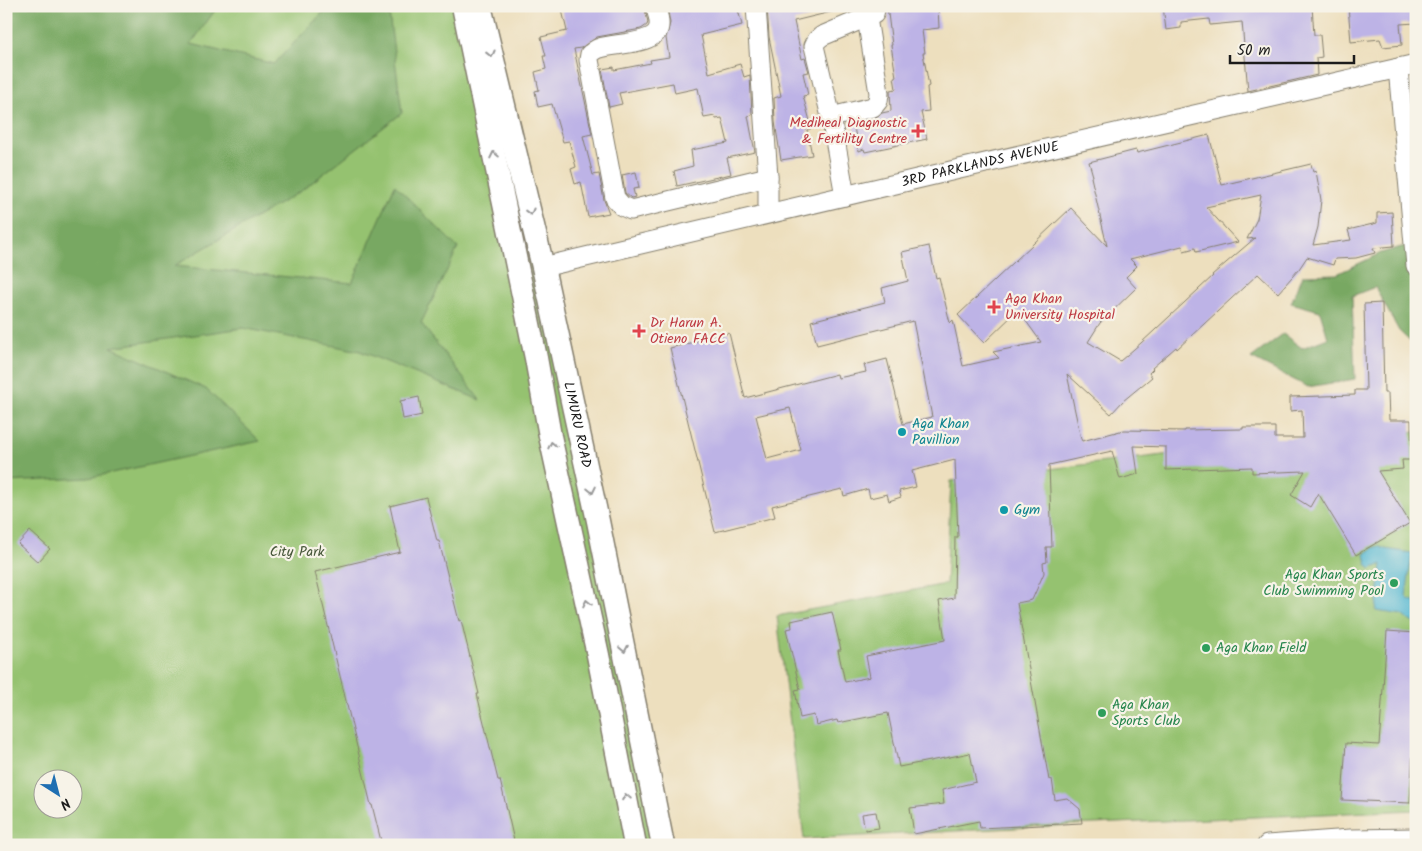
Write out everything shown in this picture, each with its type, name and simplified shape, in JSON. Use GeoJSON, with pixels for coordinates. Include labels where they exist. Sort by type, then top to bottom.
{"type":"FeatureCollection","features":[{"type":"Feature","properties":{"kind":"main road","name":"LIMURU ROAD"},"geometry":{"type":"LineString","coordinates":[[463,6],[550,436],[596,646],[635,845]]}},
{"type":"Feature","properties":{"kind":"main road","name":"LIMURU ROAD"},"geometry":{"type":"LineString","coordinates":[[480,6],[543,268],[598,521],[663,845]]}},
{"type":"Feature","properties":{"kind":"main road"},"geometry":{"type":"LineString","coordinates":[[518,271],[543,268]]}},
{"type":"Feature","properties":{"kind":"street"},"geometry":{"type":"LineString","coordinates":[[656,6],[660,24],[658,31],[654,35],[646,39],[599,48],[590,54],[589,60],[615,198],[622,206],[631,210],[768,177]]}},
{"type":"Feature","properties":{"kind":"street"},"geometry":{"type":"LineString","coordinates":[[756,6],[768,177],[768,213]]}},
{"type":"Feature","properties":{"kind":"street"},"geometry":{"type":"LineString","coordinates":[[830,117],[872,107],[878,101],[872,12],[822,36],[814,46],[845,196]]}},
{"type":"Feature","properties":{"kind":"street","name":"3RD PARKLANDS AVENUE"},"geometry":{"type":"LineString","coordinates":[[543,268],[706,230],[768,213],[1407,66]]}},
{"type":"Feature","properties":{"kind":"street"},"geometry":{"type":"LineString","coordinates":[[1407,66],[1416,266]]}},
{"type":"Feature","properties":{"kind":"street"},"geometry":{"type":"LineString","coordinates":[[1267,845],[1351,839],[1416,838]]}},
{"type":"Feature","properties":{"kind":"green space","name":"City Park"},"geometry":{"type":"Polygon","coordinates":[[[6,6],[483,6],[657,845],[6,845],[6,6]]]}},
{"type":"Feature","properties":{"kind":"green space"},"geometry":{"type":"Polygon","coordinates":[[[6,6],[218,6],[191,44],[274,64],[329,6],[388,6],[402,113],[301,191],[174,266],[352,283],[395,185],[458,248],[421,323],[480,400],[360,351],[243,328],[111,347],[206,389],[260,441],[88,478],[6,482],[6,6]]]}},
{"type":"Feature","properties":{"kind":"green space"},"geometry":{"type":"Polygon","coordinates":[[[1408,245],[1416,254],[1416,347],[1399,331],[1375,287],[1352,296],[1355,379],[1308,387],[1251,358],[1283,334],[1302,348],[1328,338],[1320,311],[1291,303],[1303,275],[1337,274],[1381,253],[1408,245]]]}},
{"type":"Feature","properties":{"kind":"green space","name":"Aga Khan Sports Club"},"geometry":{"type":"Polygon","coordinates":[[[1416,432],[1416,810],[804,839],[777,616],[946,584],[951,481],[1163,455],[1416,432]]]}},
{"type":"Feature","properties":{"kind":"water","name":"Aga Khan Sports Club Swimming Pool"},"geometry":{"type":"Polygon","coordinates":[[[1378,546],[1385,549],[1412,553],[1406,596],[1408,599],[1416,602],[1416,624],[1403,615],[1376,611],[1382,564],[1371,569],[1367,564],[1365,554],[1378,546]]]}},
{"type":"Feature","properties":{"kind":"building"},"geometry":{"type":"Polygon","coordinates":[[[561,6],[644,6],[648,22],[641,29],[597,37],[581,48],[574,49],[592,134],[583,136],[593,175],[599,174],[604,200],[609,213],[588,217],[581,182],[575,184],[571,169],[576,167],[569,141],[563,142],[552,104],[538,107],[535,91],[539,90],[535,72],[546,69],[543,56],[546,56],[541,37],[567,31],[561,6]]]}},
{"type":"Feature","properties":{"kind":"building"},"geometry":{"type":"Polygon","coordinates":[[[667,6],[737,6],[742,25],[701,35],[709,73],[740,64],[744,77],[750,75],[752,115],[748,116],[755,152],[727,158],[731,174],[677,186],[674,171],[693,166],[691,150],[728,143],[722,118],[716,119],[715,116],[704,118],[698,88],[675,93],[673,83],[619,93],[622,104],[609,107],[602,69],[614,67],[614,70],[651,63],[650,60],[669,57],[666,38],[670,23],[667,6]]]}},
{"type":"Feature","properties":{"kind":"building"},"geometry":{"type":"Polygon","coordinates":[[[767,6],[835,6],[835,11],[794,21],[802,59],[805,58],[809,72],[803,73],[808,95],[803,96],[812,128],[807,130],[812,155],[781,160],[775,122],[774,98],[781,96],[769,37],[767,6]]]}},
{"type":"Feature","properties":{"kind":"building"},"geometry":{"type":"Polygon","coordinates":[[[887,6],[938,6],[939,28],[922,30],[925,53],[923,53],[929,86],[927,87],[929,111],[921,112],[927,139],[865,152],[864,149],[859,151],[853,123],[876,118],[882,113],[891,111],[890,90],[896,89],[887,6]]]}},
{"type":"Feature","properties":{"kind":"building"},"geometry":{"type":"Polygon","coordinates":[[[1163,6],[1312,6],[1314,35],[1320,35],[1322,57],[1316,58],[1317,75],[1248,91],[1242,22],[1210,25],[1209,19],[1181,22],[1181,28],[1166,30],[1163,6]]]}},
{"type":"Feature","properties":{"kind":"building"},"geometry":{"type":"Polygon","coordinates":[[[1348,6],[1416,6],[1416,23],[1400,24],[1402,45],[1383,47],[1380,39],[1351,42],[1348,6]]]}},
{"type":"Feature","properties":{"kind":"building"},"geometry":{"type":"Polygon","coordinates":[[[1209,135],[1222,185],[1311,164],[1313,172],[1316,171],[1321,200],[1318,227],[1313,245],[1351,240],[1348,230],[1377,223],[1377,213],[1392,212],[1394,246],[1373,248],[1375,253],[1356,258],[1335,259],[1333,265],[1307,257],[1278,293],[1258,274],[1177,349],[1176,347],[1152,368],[1149,373],[1152,377],[1123,401],[1111,414],[1067,374],[1082,441],[1124,430],[1185,431],[1243,429],[1243,427],[1275,427],[1275,438],[1303,438],[1302,410],[1290,411],[1290,397],[1355,395],[1355,390],[1366,390],[1364,304],[1382,303],[1384,393],[1388,393],[1389,420],[1411,420],[1412,460],[1402,460],[1403,469],[1378,471],[1410,523],[1356,555],[1318,493],[1310,507],[1291,495],[1305,471],[1252,473],[1252,467],[1166,470],[1166,447],[1134,446],[1138,474],[1120,479],[1112,451],[1049,465],[1052,547],[1046,547],[1047,562],[1043,563],[1044,573],[1032,600],[1017,603],[1049,780],[1052,779],[1055,800],[1067,798],[1080,809],[1082,823],[980,828],[979,821],[914,834],[910,808],[944,804],[942,790],[976,782],[970,753],[899,767],[888,713],[838,723],[837,720],[816,725],[814,715],[800,718],[795,690],[800,689],[786,629],[792,628],[791,621],[832,612],[841,650],[838,650],[845,682],[870,677],[866,656],[945,640],[939,601],[954,598],[955,537],[958,537],[955,460],[912,471],[916,487],[899,491],[901,497],[889,501],[887,494],[870,498],[868,489],[844,496],[842,489],[772,506],[775,517],[715,532],[670,348],[729,333],[745,398],[837,374],[838,378],[866,372],[864,365],[887,359],[903,424],[932,417],[913,321],[817,345],[811,321],[885,302],[882,288],[908,281],[902,252],[929,246],[936,278],[939,277],[950,323],[953,320],[963,366],[999,358],[993,352],[1041,342],[1018,310],[984,343],[958,315],[1071,208],[1107,246],[1089,162],[1136,150],[1137,153],[1209,135]],[[1261,195],[1206,207],[1238,242],[1196,252],[1195,248],[1184,251],[1182,246],[1130,259],[1137,266],[1126,277],[1136,288],[1100,323],[1088,342],[1120,361],[1212,275],[1255,238],[1247,239],[1257,219],[1261,195]],[[790,408],[756,416],[767,459],[801,450],[790,408]]]}},
{"type":"Feature","properties":{"kind":"building"},"geometry":{"type":"Polygon","coordinates":[[[636,172],[639,188],[633,189],[635,197],[631,198],[625,193],[622,175],[636,172]]]}},
{"type":"Feature","properties":{"kind":"building"},"geometry":{"type":"Polygon","coordinates":[[[419,397],[422,415],[403,419],[400,401],[419,397]]]}},
{"type":"Feature","properties":{"kind":"building"},"geometry":{"type":"Polygon","coordinates":[[[426,497],[459,621],[461,620],[479,694],[477,694],[515,845],[382,845],[371,805],[315,572],[400,552],[390,506],[426,497]]]}},
{"type":"Feature","properties":{"kind":"building"},"geometry":{"type":"Polygon","coordinates":[[[30,531],[50,549],[38,562],[18,544],[30,531]]]}},
{"type":"Feature","properties":{"kind":"building"},"geometry":{"type":"Polygon","coordinates":[[[1387,631],[1416,633],[1416,747],[1413,747],[1410,803],[1342,800],[1346,743],[1379,745],[1387,631]]]}},
{"type":"Feature","properties":{"kind":"building"},"geometry":{"type":"Polygon","coordinates":[[[876,812],[879,828],[865,830],[862,814],[876,812]]]}},
{"type":"Feature","properties":{"kind":"place","name":"Mediheal Diagnostic & Fertility Centre"},"geometry":{"type":"Point","coordinates":[918,131]}},
{"type":"Feature","properties":{"kind":"place","name":"Aga Khan University Hospital"},"geometry":{"type":"Point","coordinates":[994,307]}},
{"type":"Feature","properties":{"kind":"place","name":"Dr Harun A. Otieno FACC"},"geometry":{"type":"Point","coordinates":[639,331]}},
{"type":"Feature","properties":{"kind":"place","name":"Aga Khan Pavillion"},"geometry":{"type":"Point","coordinates":[902,432]}},
{"type":"Feature","properties":{"kind":"place","name":"Gym"},"geometry":{"type":"Point","coordinates":[1004,510]}},
{"type":"Feature","properties":{"kind":"place","name":"Aga Khan Sports Club Swimming Pool"},"geometry":{"type":"Point","coordinates":[1394,583]}},
{"type":"Feature","properties":{"kind":"place","name":"Aga Khan Field"},"geometry":{"type":"Point","coordinates":[1206,648]}},
{"type":"Feature","properties":{"kind":"place","name":"Aga Khan Sports Club"},"geometry":{"type":"Point","coordinates":[1102,713]}}]}
